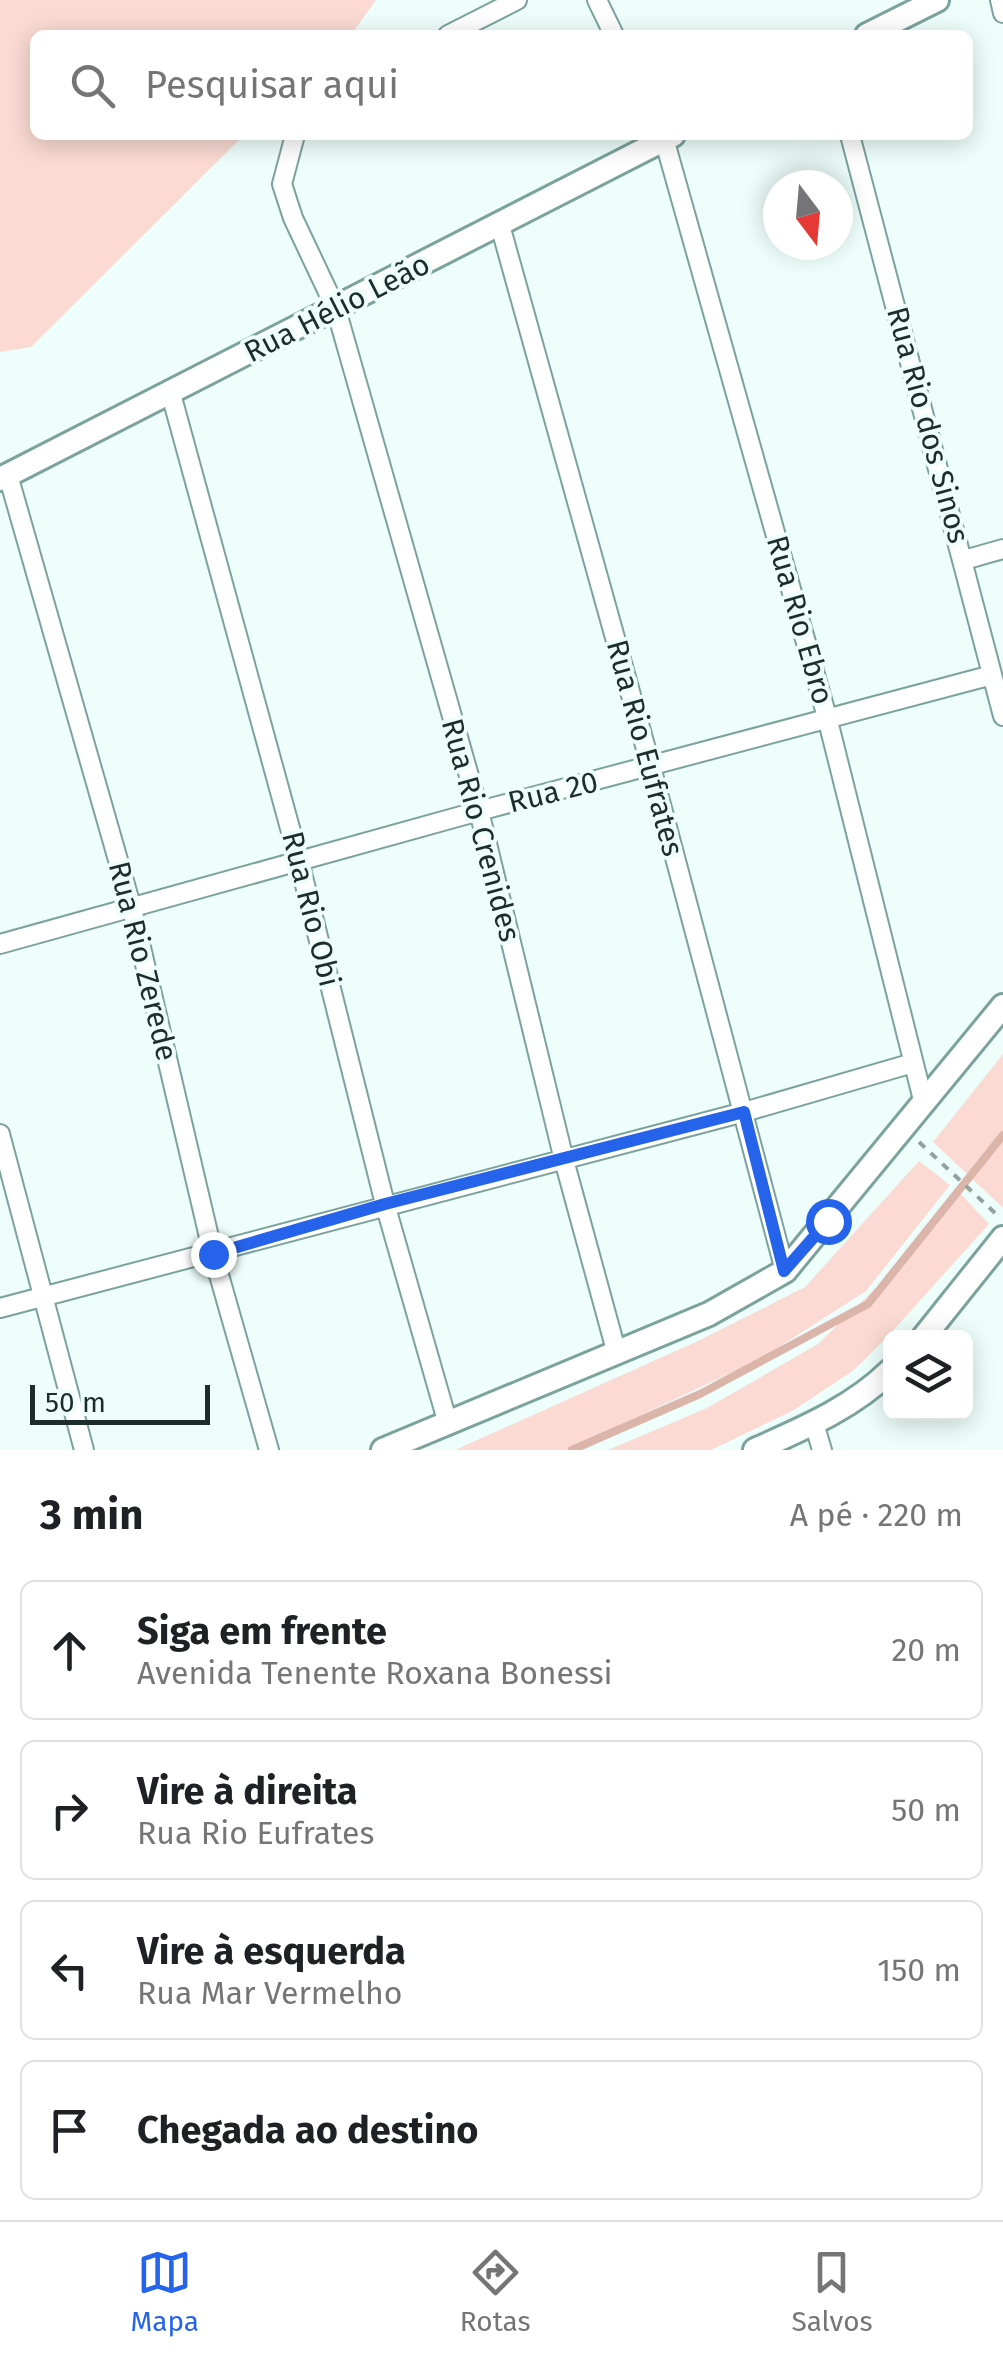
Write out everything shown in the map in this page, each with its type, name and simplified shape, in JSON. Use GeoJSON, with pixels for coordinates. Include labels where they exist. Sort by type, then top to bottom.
{"type":"FeatureCollection","features":[{"type":"Feature","properties":{"kind":"street"},"geometry":{"type":"LineString","coordinates":[[458,30],[517,0]]}},
{"type":"Feature","properties":{"kind":"street"},"geometry":{"type":"LineString","coordinates":[[597,0],[612,30]]}},
{"type":"Feature","properties":{"kind":"street"},"geometry":{"type":"LineString","coordinates":[[878,30],[937,0]]}},
{"type":"Feature","properties":{"kind":"street"},"geometry":{"type":"LineString","coordinates":[[1000,0],[1003,13]]}},
{"type":"Feature","properties":{"kind":"street","name":"Rua Rio Crenides"},"geometry":{"type":"LineString","coordinates":[[294,140],[282,184],[293,218],[336,309],[479,811],[564,1160],[617,1354]]}},
{"type":"Feature","properties":{"kind":"street","name":"Rua Hélio Leão"},"geometry":{"type":"LineString","coordinates":[[4,477],[659,140]]}},
{"type":"Feature","properties":{"kind":"street","name":"Rua Rio Ebro"},"geometry":{"type":"LineString","coordinates":[[668,140],[827,717],[924,1104]]}},
{"type":"Feature","properties":{"kind":"street","name":"Rua Rio dos Sinos"},"geometry":{"type":"LineString","coordinates":[[851,140],[1003,716]]}},
{"type":"Feature","properties":{"kind":"street","name":"Rua Rio Eufrates"},"geometry":{"type":"LineString","coordinates":[[500,225],[744,1112],[784,1271]]}},
{"type":"Feature","properties":{"kind":"street","name":"Rua Rio Obi"},"geometry":{"type":"LineString","coordinates":[[170,394],[300,861],[385,1204],[448,1424]]}},
{"type":"Feature","properties":{"kind":"street","name":"Rua Rio Zerede"},"geometry":{"type":"LineString","coordinates":[[4,477],[132,909],[213,1254],[270,1450]]}},
{"type":"Feature","properties":{"kind":"street"},"geometry":{"type":"LineString","coordinates":[[964,560],[1003,549]]}},
{"type":"Feature","properties":{"kind":"street","name":"Rua 20"},"geometry":{"type":"LineString","coordinates":[[0,944],[479,811],[992,675]]}},
{"type":"Feature","properties":{"kind":"street"},"geometry":{"type":"LineString","coordinates":[[383,1450],[709,1314],[784,1271],[1003,1006]]}},
{"type":"Feature","properties":{"kind":"street"},"geometry":{"type":"LineString","coordinates":[[0,1308],[744,1112],[913,1062]]}},
{"type":"Feature","properties":{"kind":"street"},"geometry":{"type":"LineString","coordinates":[[0,1134],[84,1450]]}},
{"type":"Feature","properties":{"kind":"street"},"geometry":{"type":"LineString","coordinates":[[929,1330],[1003,1238]]}},
{"type":"Feature","properties":{"kind":"street"},"geometry":{"type":"LineString","coordinates":[[755,1450],[867,1394],[883,1378]]}},
{"type":"Feature","properties":{"kind":"street"},"geometry":{"type":"LineString","coordinates":[[814,1423],[822,1450]]}},
{"type":"Feature","properties":{"kind":"path"},"geometry":{"type":"LineString","coordinates":[[921,1144],[991,1209]]}},
{"type":"Feature","properties":{"kind":"shaded area"},"geometry":{"type":"Polygon","coordinates":[[[0,0],[376,0],[355,30],[30,30],[30,140],[239,140],[31,347],[0,352],[0,0]]]}},
{"type":"Feature","properties":{"kind":"shaded area"},"geometry":{"type":"Polygon","coordinates":[[[1003,1054],[1003,1208],[933,1142],[1003,1054]]]}},
{"type":"Feature","properties":{"kind":"shaded area"},"geometry":{"type":"Polygon","coordinates":[[[919,1161],[950,1185],[866,1291],[762,1358],[567,1450],[455,1450],[698,1341],[805,1287],[919,1161]]]}},
{"type":"Feature","properties":{"kind":"shaded area"},"geometry":{"type":"Polygon","coordinates":[[[958,1191],[989,1224],[894,1330],[883,1330],[883,1341],[854,1370],[794,1410],[711,1450],[608,1450],[707,1408],[818,1344],[885,1279],[958,1191]]]}},
{"type":"Feature","properties":{"kind":"waterway"},"geometry":{"type":"LineString","coordinates":[[572,1450],[700,1394],[868,1304],[1003,1135]]}},
{"type":"Feature","properties":{"kind":"route"},"geometry":{"type":"LineString","coordinates":[[213,1254],[385,1204],[744,1112],[784,1271],[828,1221]]}}]}
